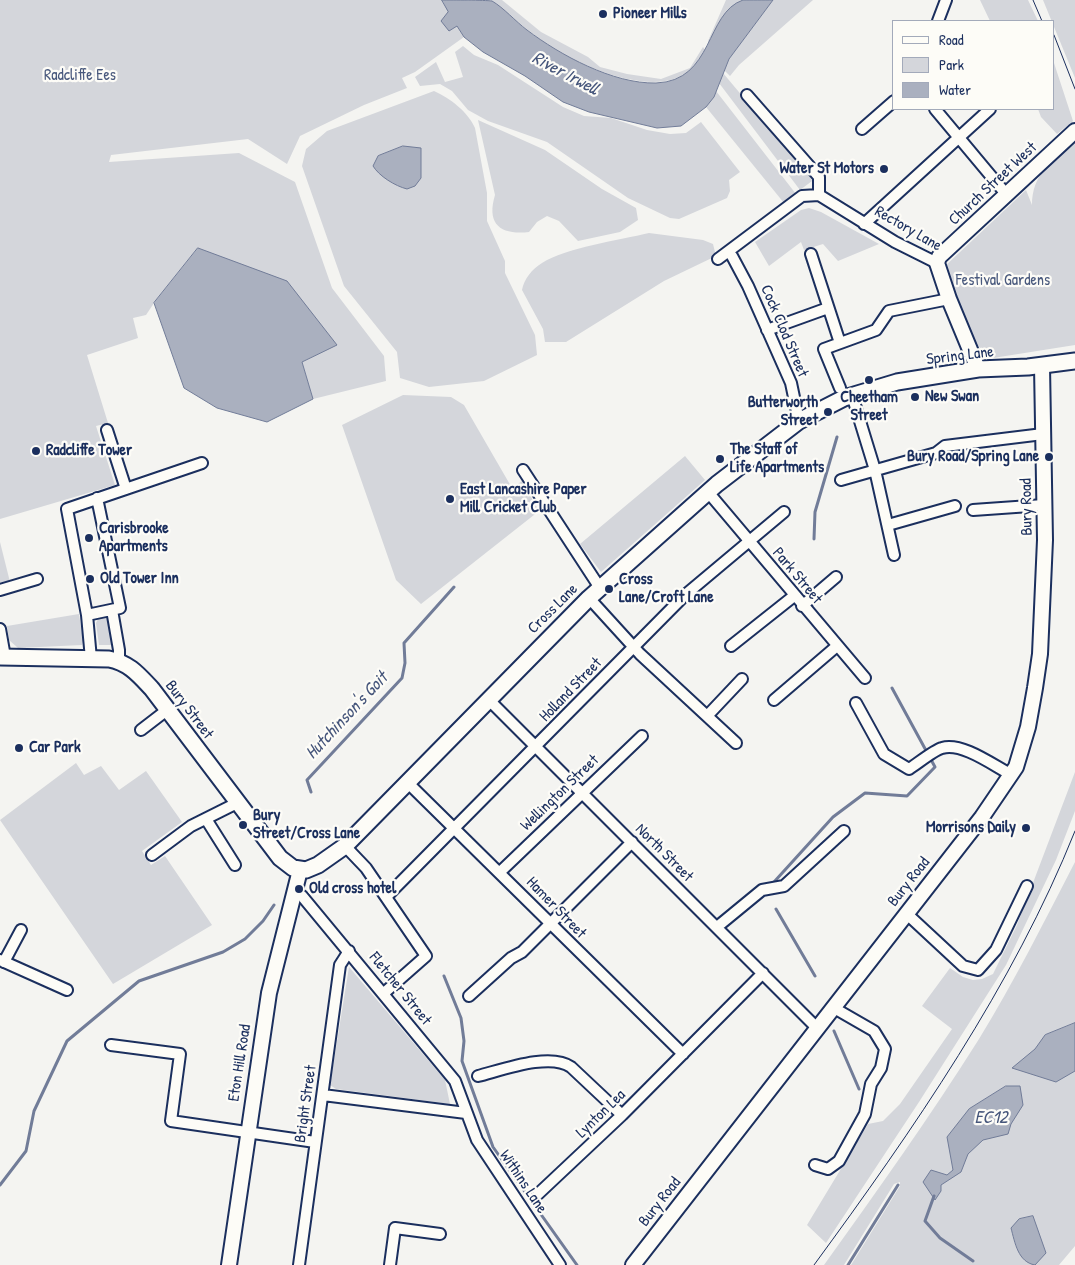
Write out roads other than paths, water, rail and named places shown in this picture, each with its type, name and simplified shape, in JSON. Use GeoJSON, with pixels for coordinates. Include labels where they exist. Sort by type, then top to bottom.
{"type":"FeatureCollection","features":[{"type":"Feature","properties":{"kind":"main road","name":"Spring Lane"},"geometry":{"type":"LineString","coordinates":[[846,392],[978,369],[1042,366],[1075,361]]}},
{"type":"Feature","properties":{"kind":"main road","name":"Cross Lane"},"geometry":{"type":"LineString","coordinates":[[300,870],[318,865],[345,846],[408,783],[458,728],[489,700],[589,598],[708,492],[799,421],[846,392]]}},
{"type":"Feature","properties":{"kind":"main road"},"geometry":{"type":"LineString","coordinates":[[2,657],[119,661]]}},
{"type":"Feature","properties":{"kind":"main road","name":"Bury Street"},"geometry":{"type":"LineString","coordinates":[[119,661],[132,668],[167,710],[237,803],[287,865],[300,870]]}},
{"type":"Feature","properties":{"kind":"street"},"geometry":{"type":"LineString","coordinates":[[938,20],[946,0]]}},
{"type":"Feature","properties":{"kind":"street"},"geometry":{"type":"LineString","coordinates":[[718,259],[802,196],[819,195],[819,177],[748,94]]}},
{"type":"Feature","properties":{"kind":"street"},"geometry":{"type":"LineString","coordinates":[[862,129],[892,103]]}},
{"type":"Feature","properties":{"kind":"street"},"geometry":{"type":"LineString","coordinates":[[936,110],[1006,194]]}},
{"type":"Feature","properties":{"kind":"street"},"geometry":{"type":"LineString","coordinates":[[864,224],[989,110]]}},
{"type":"Feature","properties":{"kind":"street","name":"Church Street West"},"geometry":{"type":"LineString","coordinates":[[937,263],[939,258],[1006,194],[1075,132]]}},
{"type":"Feature","properties":{"kind":"street","name":"Rectory Lane"},"geometry":{"type":"LineString","coordinates":[[819,195],[864,224],[937,263],[949,300],[978,369]]}},
{"type":"Feature","properties":{"kind":"street"},"geometry":{"type":"LineString","coordinates":[[811,254],[840,343]]}},
{"type":"Feature","properties":{"kind":"street","name":"Cock Clod Street"},"geometry":{"type":"LineString","coordinates":[[732,256],[748,286],[791,383],[799,421]]}},
{"type":"Feature","properties":{"kind":"street"},"geometry":{"type":"LineString","coordinates":[[894,555],[875,470],[846,392],[824,349],[876,330],[885,314],[896,308],[949,300]]}},
{"type":"Feature","properties":{"kind":"street"},"geometry":{"type":"LineString","coordinates":[[767,330],[828,308]]}},
{"type":"Feature","properties":{"kind":"street","name":"Bury Road"},"geometry":{"type":"LineString","coordinates":[[633,1265],[907,914],[1012,775],[1022,751],[1028,727],[1040,654],[1044,584],[1042,366]]}},
{"type":"Feature","properties":{"kind":"street"},"geometry":{"type":"LineString","coordinates":[[107,430],[126,489]]}},
{"type":"Feature","properties":{"kind":"street"},"geometry":{"type":"LineString","coordinates":[[841,480],[939,452],[945,446],[1043,434]]}},
{"type":"Feature","properties":{"kind":"street"},"geometry":{"type":"LineString","coordinates":[[91,659],[87,615],[67,509],[202,463]]}},
{"type":"Feature","properties":{"kind":"street"},"geometry":{"type":"LineString","coordinates":[[523,470],[600,588]]}},
{"type":"Feature","properties":{"kind":"street","name":"Park Street"},"geometry":{"type":"LineString","coordinates":[[708,492],[864,678]]}},
{"type":"Feature","properties":{"kind":"street"},"geometry":{"type":"LineString","coordinates":[[96,498],[116,609],[120,650],[119,661]]}},
{"type":"Feature","properties":{"kind":"street"},"geometry":{"type":"LineString","coordinates":[[973,510],[1044,505]]}},
{"type":"Feature","properties":{"kind":"street"},"geometry":{"type":"LineString","coordinates":[[888,525],[955,506]]}},
{"type":"Feature","properties":{"kind":"street","name":"Holland Street"},"geometry":{"type":"LineString","coordinates":[[387,896],[686,595],[784,512]]}},
{"type":"Feature","properties":{"kind":"street"},"geometry":{"type":"LineString","coordinates":[[802,606],[836,577]]}},
{"type":"Feature","properties":{"kind":"street"},"geometry":{"type":"LineString","coordinates":[[0,590],[37,579]]}},
{"type":"Feature","properties":{"kind":"street"},"geometry":{"type":"LineString","coordinates":[[731,646],[794,596]]}},
{"type":"Feature","properties":{"kind":"street"},"geometry":{"type":"LineString","coordinates":[[589,598],[634,646],[708,714],[736,743]]}},
{"type":"Feature","properties":{"kind":"street"},"geometry":{"type":"LineString","coordinates":[[87,615],[116,609]]}},
{"type":"Feature","properties":{"kind":"street"},"geometry":{"type":"LineString","coordinates":[[0,629],[2,657]]}},
{"type":"Feature","properties":{"kind":"street"},"geometry":{"type":"LineString","coordinates":[[774,700],[837,646]]}},
{"type":"Feature","properties":{"kind":"street"},"geometry":{"type":"LineString","coordinates":[[708,714],[742,679]]}},
{"type":"Feature","properties":{"kind":"street","name":"North Street"},"geometry":{"type":"LineString","coordinates":[[489,700],[817,1028]]}},
{"type":"Feature","properties":{"kind":"street"},"geometry":{"type":"LineString","coordinates":[[856,703],[884,754],[908,769],[942,748],[959,749],[978,755],[1012,775]]}},
{"type":"Feature","properties":{"kind":"street"},"geometry":{"type":"LineString","coordinates":[[141,730],[167,710]]}},
{"type":"Feature","properties":{"kind":"street","name":"Wellington Street"},"geometry":{"type":"LineString","coordinates":[[500,872],[642,736]]}},
{"type":"Feature","properties":{"kind":"street","name":"Hamer Street"},"geometry":{"type":"LineString","coordinates":[[408,783],[500,872],[550,926],[683,1054]]}},
{"type":"Feature","properties":{"kind":"street"},"geometry":{"type":"LineString","coordinates":[[152,855],[191,826],[237,803]]}},
{"type":"Feature","properties":{"kind":"street"},"geometry":{"type":"LineString","coordinates":[[206,819],[235,865]]}},
{"type":"Feature","properties":{"kind":"street"},"geometry":{"type":"LineString","coordinates":[[716,927],[762,890],[784,886],[844,831]]}},
{"type":"Feature","properties":{"kind":"street"},"geometry":{"type":"LineString","coordinates":[[468,996],[511,958],[520,954],[550,926],[632,842]]}},
{"type":"Feature","properties":{"kind":"street"},"geometry":{"type":"LineString","coordinates":[[345,846],[366,868],[387,896],[426,956],[384,993]]}},
{"type":"Feature","properties":{"kind":"street","name":"Eton Hill Road"},"geometry":{"type":"LineString","coordinates":[[228,1265],[269,993],[300,870]]}},
{"type":"Feature","properties":{"kind":"street"},"geometry":{"type":"LineString","coordinates":[[907,914],[963,966],[978,970],[996,950],[1027,886]]}},
{"type":"Feature","properties":{"kind":"street","name":"Fletcher Street"},"geometry":{"type":"LineString","coordinates":[[295,894],[302,896],[455,1080],[466,1113]]}},
{"type":"Feature","properties":{"kind":"street"},"geometry":{"type":"LineString","coordinates":[[21,930],[2,961],[67,990]]}},
{"type":"Feature","properties":{"kind":"street","name":"Bright Street"},"geometry":{"type":"LineString","coordinates":[[299,1265],[340,965],[349,951]]}},
{"type":"Feature","properties":{"kind":"street","name":"Lynton Lea"},"geometry":{"type":"LineString","coordinates":[[538,1194],[622,1116],[762,973]]}},
{"type":"Feature","properties":{"kind":"street"},"geometry":{"type":"LineString","coordinates":[[815,1165],[828,1169],[839,1161],[865,1114],[871,1084],[881,1068],[885,1049],[874,1031],[834,1008]]}},
{"type":"Feature","properties":{"kind":"street"},"geometry":{"type":"LineString","coordinates":[[111,1045],[180,1054],[171,1121],[315,1142]]}},
{"type":"Feature","properties":{"kind":"street"},"geometry":{"type":"LineString","coordinates":[[478,1076],[543,1061],[561,1062],[571,1067],[622,1116]]}},
{"type":"Feature","properties":{"kind":"street"},"geometry":{"type":"LineString","coordinates":[[323,1095],[466,1113]]}},
{"type":"Feature","properties":{"kind":"street","name":"Withins Lane"},"geometry":{"type":"LineString","coordinates":[[466,1113],[477,1140],[560,1265]]}},
{"type":"Feature","properties":{"kind":"street"},"geometry":{"type":"LineString","coordinates":[[390,1265],[395,1228],[440,1234]]}},
{"type":"Feature","properties":{"kind":"water","name":"River Irwell"},"geometry":{"type":"Polygon","coordinates":[[[442,0],[492,1],[527,30],[571,58],[622,79],[656,83],[675,79],[689,71],[699,59],[722,18],[731,7],[743,0],[773,0],[729,59],[714,97],[706,107],[681,126],[657,128],[589,112],[563,102],[525,76],[483,52],[464,37],[457,26],[449,31],[441,21],[448,12],[442,0]]]}},
{"type":"Feature","properties":{"kind":"water"},"geometry":{"type":"Polygon","coordinates":[[[403,146],[421,148],[421,178],[415,186],[407,189],[397,186],[388,180],[373,166],[378,156],[403,146]]]}},
{"type":"Feature","properties":{"kind":"water"},"geometry":{"type":"Polygon","coordinates":[[[198,248],[287,281],[337,345],[302,362],[313,399],[267,422],[217,408],[184,388],[154,303],[198,248]]]}},
{"type":"Feature","properties":{"kind":"water"},"geometry":{"type":"Polygon","coordinates":[[[1075,1023],[1075,1071],[1056,1082],[1012,1068],[1035,1049],[1045,1035],[1075,1023]]]}},
{"type":"Feature","properties":{"kind":"water","name":"EC12"},"geometry":{"type":"Polygon","coordinates":[[[1006,1086],[1020,1086],[1023,1105],[1011,1124],[1008,1134],[983,1140],[968,1154],[961,1172],[941,1185],[941,1191],[935,1200],[923,1182],[931,1170],[947,1175],[953,1170],[947,1137],[969,1109],[1006,1086]]]}},
{"type":"Feature","properties":{"kind":"water"},"geometry":{"type":"Polygon","coordinates":[[[1033,1216],[1046,1253],[1035,1265],[1029,1263],[1021,1256],[1011,1228],[1019,1219],[1033,1216]]]}},
{"type":"Feature","properties":{"kind":"waterway"},"geometry":{"type":"LineString","coordinates":[[814,539],[815,512],[837,437]]}},
{"type":"Feature","properties":{"kind":"waterway","name":"Hutchinson's Goit"},"geometry":{"type":"LineString","coordinates":[[311,792],[307,780],[402,678],[405,663],[404,643],[454,587]]}},
{"type":"Feature","properties":{"kind":"waterway"},"geometry":{"type":"LineString","coordinates":[[774,882],[833,817],[865,793],[907,796],[935,767],[892,688]]}},
{"type":"Feature","properties":{"kind":"waterway","name":"Hutchinson's Goit"},"geometry":{"type":"LineString","coordinates":[[0,1185],[26,1151],[34,1111],[67,1041],[139,981],[223,952],[245,939],[263,921],[274,905]]}},
{"type":"Feature","properties":{"kind":"waterway"},"geometry":{"type":"LineString","coordinates":[[776,909],[815,976]]}},
{"type":"Feature","properties":{"kind":"waterway"},"geometry":{"type":"LineString","coordinates":[[444,976],[461,1018],[464,1041],[462,1061],[493,1147],[577,1265]]}},
{"type":"Feature","properties":{"kind":"waterway"},"geometry":{"type":"LineString","coordinates":[[834,1031],[859,1089]]}},
{"type":"Feature","properties":{"kind":"waterway"},"geometry":{"type":"LineString","coordinates":[[848,1265],[898,1185]]}},
{"type":"Feature","properties":{"kind":"waterway"},"geometry":{"type":"LineString","coordinates":[[934,1196],[925,1221],[940,1238],[973,1261]]}},
{"type":"Feature","properties":{"kind":"tram line"},"geometry":{"type":"LineString","coordinates":[[1033,0],[1042,20]]}},
{"type":"Feature","properties":{"kind":"tram line"},"geometry":{"type":"LineString","coordinates":[[1055,38],[1075,89]]}},
{"type":"Feature","properties":{"kind":"tram line"},"geometry":{"type":"LineString","coordinates":[[814,1265],[888,1162],[958,1056],[1022,945],[1050,889],[1075,831]]}},
{"type":"Feature","properties":{"kind":"place","name":"Pioneer Mills"},"geometry":{"type":"Point","coordinates":[603,14]}},
{"type":"Feature","properties":{"kind":"place","name":"Water St Motors"},"geometry":{"type":"Point","coordinates":[884,169]}},
{"type":"Feature","properties":{"kind":"place","name":"Cheetham Street"},"geometry":{"type":"Point","coordinates":[869,380]}},
{"type":"Feature","properties":{"kind":"place","name":"New Swan"},"geometry":{"type":"Point","coordinates":[915,397]}},
{"type":"Feature","properties":{"kind":"place","name":"Butterworth Street"},"geometry":{"type":"Point","coordinates":[828,412]}},
{"type":"Feature","properties":{"kind":"place","name":"Radcliffe Tower"},"geometry":{"type":"Point","coordinates":[36,451]}},
{"type":"Feature","properties":{"kind":"place","name":"Bury Road/Spring Lane"},"geometry":{"type":"Point","coordinates":[1049,457]}},
{"type":"Feature","properties":{"kind":"place","name":"The Staff of Life Apartments"},"geometry":{"type":"Point","coordinates":[720,459]}},
{"type":"Feature","properties":{"kind":"place","name":"East Lancashire Paper Mill Cricket Club"},"geometry":{"type":"Point","coordinates":[450,499]}},
{"type":"Feature","properties":{"kind":"place","name":"Carisbrooke Apartments"},"geometry":{"type":"Point","coordinates":[89,538]}},
{"type":"Feature","properties":{"kind":"place","name":"Old Tower Inn"},"geometry":{"type":"Point","coordinates":[90,579]}},
{"type":"Feature","properties":{"kind":"place","name":"Cross Lane/Croft Lane"},"geometry":{"type":"Point","coordinates":[609,589]}},
{"type":"Feature","properties":{"kind":"place","name":"Car Park"},"geometry":{"type":"Point","coordinates":[19,748]}},
{"type":"Feature","properties":{"kind":"place","name":"Bury Street/Cross Lane"},"geometry":{"type":"Point","coordinates":[243,825]}},
{"type":"Feature","properties":{"kind":"place","name":"Morrisons Daily"},"geometry":{"type":"Point","coordinates":[1026,828]}},
{"type":"Feature","properties":{"kind":"place","name":"Old cross hotel"},"geometry":{"type":"Point","coordinates":[299,889]}},
{"type":"Feature","properties":{"kind":"park label","name":"Radcliffe Ees"},"geometry":{"type":"Point","coordinates":[80,76]}},
{"type":"Feature","properties":{"kind":"park label","name":"Festival Gardens"},"geometry":{"type":"Point","coordinates":[1003,281]}}]}
